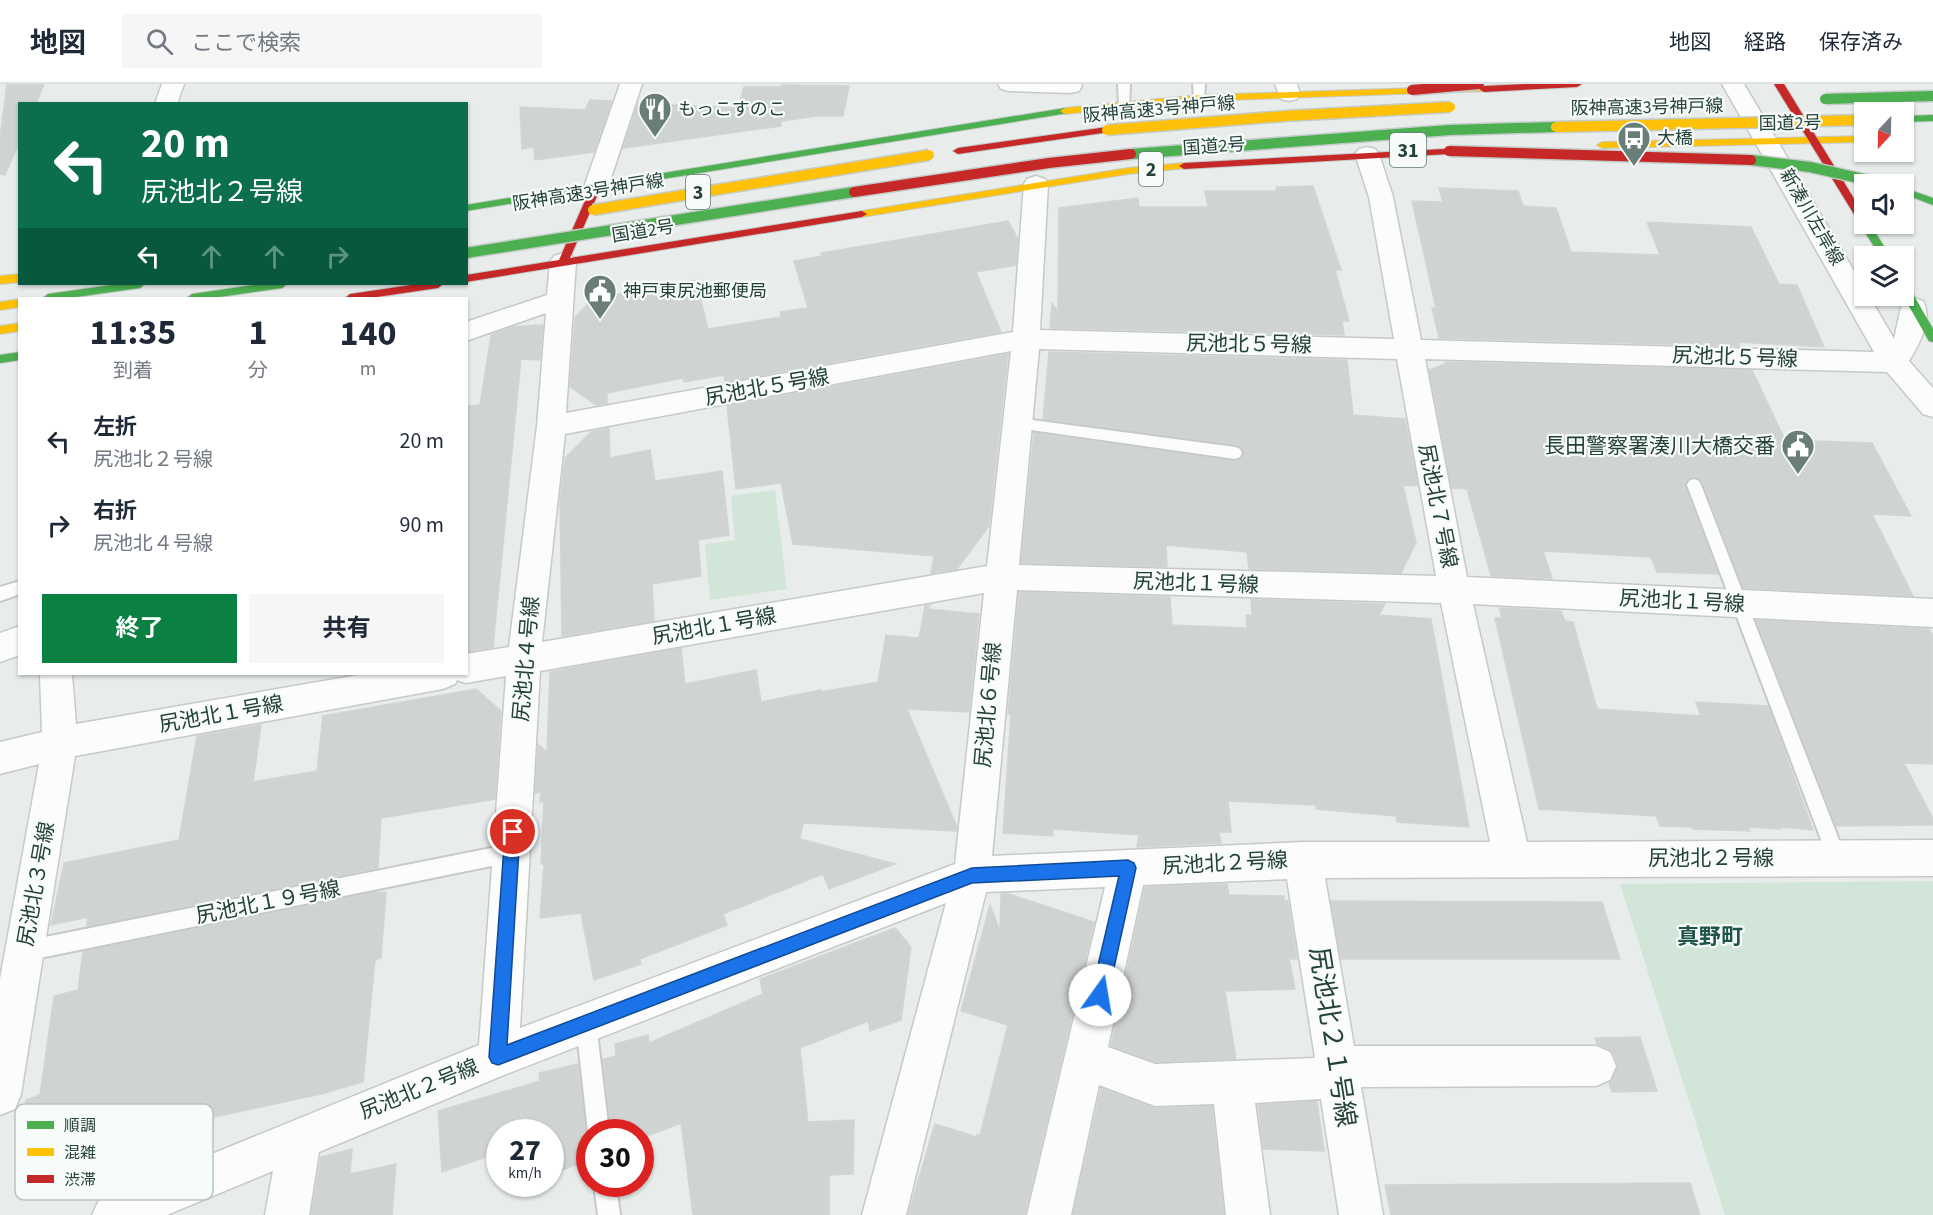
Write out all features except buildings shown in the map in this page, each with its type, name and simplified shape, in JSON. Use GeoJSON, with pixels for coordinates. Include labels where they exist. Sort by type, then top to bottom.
{"type":"FeatureCollection","features":[{"type":"Feature","properties":{"kind":"main road"},"geometry":{"type":"LineString","coordinates":[[1107,130],[1289,103],[1479,84]]}},
{"type":"Feature","properties":{"kind":"main road"},"geometry":{"type":"LineString","coordinates":[[468,208],[1078,109],[1125,105],[1199,91],[1577,84]]}},
{"type":"Feature","properties":{"kind":"main road","name":"新湊川左岸線"},"geometry":{"type":"LineString","coordinates":[[1779,84],[1854,205]]}},
{"type":"Feature","properties":{"kind":"main road","name":"阪神高速3号神戸線"},"geometry":{"type":"LineString","coordinates":[[1728,93],[1764,100],[1933,96]]}},
{"type":"Feature","properties":{"kind":"main road","name":"阪神高速3号神戸線"},"geometry":{"type":"LineString","coordinates":[[568,214],[929,155],[1107,130],[1285,116],[1465,107]]}},
{"type":"Feature","properties":{"kind":"main road"},"geometry":{"type":"LineString","coordinates":[[1914,119],[1933,118]]}},
{"type":"Feature","properties":{"kind":"main road","name":"阪神高速3号神戸線"},"geometry":{"type":"LineString","coordinates":[[468,253],[929,180],[1150,152],[1329,137],[1462,130],[1854,120]]}},
{"type":"Feature","properties":{"kind":"main road","name":"国道2号"},"geometry":{"type":"LineString","coordinates":[[468,279],[1036,184],[1128,171],[1367,154],[1854,140]]}},
{"type":"Feature","properties":{"kind":"main road","name":"31"},"geometry":{"type":"LineString","coordinates":[[929,180],[1126,161],[1309,151],[1397,150],[1691,157],[1787,164],[1854,176]]}},
{"type":"Feature","properties":{"kind":"main road","name":"31"},"geometry":{"type":"LineString","coordinates":[[1691,157],[1783,170],[1854,187]]}},
{"type":"Feature","properties":{"kind":"main road"},"geometry":{"type":"LineString","coordinates":[[563,262],[596,187]]}},
{"type":"Feature","properties":{"kind":"main road"},"geometry":{"type":"LineString","coordinates":[[1914,195],[1933,202]]}},
{"type":"Feature","properties":{"kind":"main road"},"geometry":{"type":"LineString","coordinates":[[1914,205],[1933,212]]}},
{"type":"Feature","properties":{"kind":"main road"},"geometry":{"type":"LineString","coordinates":[[0,280],[18,278]]}},
{"type":"Feature","properties":{"kind":"main road"},"geometry":{"type":"LineString","coordinates":[[55,297],[133,285]]}},
{"type":"Feature","properties":{"kind":"main road"},"geometry":{"type":"LineString","coordinates":[[198,297],[276,285]]}},
{"type":"Feature","properties":{"kind":"main road"},"geometry":{"type":"LineString","coordinates":[[356,297],[432,285]]}},
{"type":"Feature","properties":{"kind":"main road"},"geometry":{"type":"LineString","coordinates":[[0,306],[18,303]]}},
{"type":"Feature","properties":{"kind":"main road"},"geometry":{"type":"LineString","coordinates":[[1914,306],[1933,338]]}},
{"type":"Feature","properties":{"kind":"main road"},"geometry":{"type":"LineString","coordinates":[[0,330],[18,327]]}},
{"type":"Feature","properties":{"kind":"main road"},"geometry":{"type":"LineString","coordinates":[[0,359],[18,356]]}},
{"type":"Feature","properties":{"kind":"street"},"geometry":{"type":"LineString","coordinates":[[167,102],[173,84]]}},
{"type":"Feature","properties":{"kind":"street"},"geometry":{"type":"LineString","coordinates":[[596,187],[631,84]]}},
{"type":"Feature","properties":{"kind":"street"},"geometry":{"type":"LineString","coordinates":[[1009,84],[1071,85],[1078,109]]}},
{"type":"Feature","properties":{"kind":"street","name":"新湊川左岸線"},"geometry":{"type":"LineString","coordinates":[[1728,93],[1768,141],[1894,362],[1933,406]]}},
{"type":"Feature","properties":{"kind":"street","name":"尻池北７号線"},"geometry":{"type":"LineString","coordinates":[[1367,154],[1381,197],[1407,348],[1454,590],[1512,858]]}},
{"type":"Feature","properties":{"kind":"street","name":"尻池北６号線"},"geometry":{"type":"LineString","coordinates":[[884,1215],[972,875],[1000,577],[1026,339],[1036,184]]}},
{"type":"Feature","properties":{"kind":"street","name":"尻池北４号線"},"geometry":{"type":"LineString","coordinates":[[498,1057],[524,659],[551,426],[563,262]]}},
{"type":"Feature","properties":{"kind":"street"},"geometry":{"type":"LineString","coordinates":[[468,331],[560,300]]}},
{"type":"Feature","properties":{"kind":"street"},"geometry":{"type":"LineString","coordinates":[[1894,362],[1909,338],[1909,306]]}},
{"type":"Feature","properties":{"kind":"street","name":"尻池北５号線"},"geometry":{"type":"LineString","coordinates":[[551,426],[1026,339],[1894,362]]}},
{"type":"Feature","properties":{"kind":"street","name":"尻池北１号線"},"geometry":{"type":"LineString","coordinates":[[468,669],[1000,577],[1454,590],[1933,613]]}},
{"type":"Feature","properties":{"kind":"street"},"geometry":{"type":"LineString","coordinates":[[0,648],[18,641]]}},
{"type":"Feature","properties":{"kind":"street","name":"尻池北３号線"},"geometry":{"type":"LineString","coordinates":[[0,1094],[60,743],[56,675]]}},
{"type":"Feature","properties":{"kind":"street","name":"尻池北１号線"},"geometry":{"type":"LineString","coordinates":[[0,758],[60,743],[437,675]]}},
{"type":"Feature","properties":{"kind":"street","name":"尻池北２号線"},"geometry":{"type":"LineString","coordinates":[[213,1174],[498,1057],[972,875],[1303,860],[1933,858]]}},
{"type":"Feature","properties":{"kind":"street","name":"尻池北２１号線"},"geometry":{"type":"LineString","coordinates":[[1303,860],[1339,1067],[1361,1215]]}},
{"type":"Feature","properties":{"kind":"street"},"geometry":{"type":"LineString","coordinates":[[1050,1215],[1128,868]]}},
{"type":"Feature","properties":{"kind":"street"},"geometry":{"type":"LineString","coordinates":[[1085,1059],[1155,1085],[1317,1080],[1339,1067],[1596,1066]]}},
{"type":"Feature","properties":{"kind":"street"},"geometry":{"type":"LineString","coordinates":[[1232,1082],[1248,1215]]}},
{"type":"Feature","properties":{"kind":"street"},"geometry":{"type":"LineString","coordinates":[[287,1215],[300,1138]]}},
{"type":"Feature","properties":{"kind":"street","name":"尻池北２号線"},"geometry":{"type":"LineString","coordinates":[[114,1215],[150,1200]]}},
{"type":"Feature","properties":{"kind":"lane"},"geometry":{"type":"LineString","coordinates":[[1124,84],[1125,105]]}},
{"type":"Feature","properties":{"kind":"lane"},"geometry":{"type":"LineString","coordinates":[[1017,423],[1235,453]]}},
{"type":"Feature","properties":{"kind":"lane"},"geometry":{"type":"LineString","coordinates":[[1694,485],[1837,858]]}},
{"type":"Feature","properties":{"kind":"lane"},"geometry":{"type":"LineString","coordinates":[[0,594],[18,588]]}},
{"type":"Feature","properties":{"kind":"lane","name":"尻池北１９号線"},"geometry":{"type":"LineString","coordinates":[[25,951],[511,853]]}},
{"type":"Feature","properties":{"kind":"lane"},"geometry":{"type":"LineString","coordinates":[[585,1023],[597,1119]]}},
{"type":"Feature","properties":{"kind":"lane"},"geometry":{"type":"LineString","coordinates":[[607,1197],[609,1215]]}},
{"type":"Feature","properties":{"kind":"green space"},"geometry":{"type":"Polygon","coordinates":[[[775,490],[787,589],[710,600],[705,544],[735,540],[731,496],[775,490]]]}},
{"type":"Feature","properties":{"kind":"green space"},"geometry":{"type":"Polygon","coordinates":[[[1933,881],[1933,1215],[1725,1215],[1620,884],[1933,881]]]}},
{"type":"Feature","properties":{"kind":"pier"},"geometry":{"type":"Polygon","coordinates":[[[1869,84],[1920,84],[1933,100],[1933,168],[1914,144],[1914,102],[1882,102],[1869,84]]]}},
{"type":"Feature","properties":{"kind":"traffic: fast"},"geometry":{"type":"LineString","coordinates":[[1825,99],[1933,96]]}},
{"type":"Feature","properties":{"kind":"traffic: fast"},"geometry":{"type":"LineString","coordinates":[[468,208],[1065,111]]}},
{"type":"Feature","properties":{"kind":"traffic: fast"},"geometry":{"type":"LineString","coordinates":[[1914,119],[1933,118]]}},
{"type":"Feature","properties":{"kind":"traffic: fast"},"geometry":{"type":"LineString","coordinates":[[1131,154],[1450,130],[1556,127]]}},
{"type":"Feature","properties":{"kind":"traffic: fast"},"geometry":{"type":"LineString","coordinates":[[1751,160],[1810,167],[1854,177]]}},
{"type":"Feature","properties":{"kind":"traffic: fast"},"geometry":{"type":"LineString","coordinates":[[468,253],[854,192]]}},
{"type":"Feature","properties":{"kind":"traffic: fast"},"geometry":{"type":"LineString","coordinates":[[1914,195],[1933,202]]}},
{"type":"Feature","properties":{"kind":"traffic: fast"},"geometry":{"type":"LineString","coordinates":[[1871,234],[1879,246]]}},
{"type":"Feature","properties":{"kind":"traffic: fast"},"geometry":{"type":"LineString","coordinates":[[55,297],[133,285]]}},
{"type":"Feature","properties":{"kind":"traffic: fast"},"geometry":{"type":"LineString","coordinates":[[198,297],[276,285]]}},
{"type":"Feature","properties":{"kind":"traffic: fast"},"geometry":{"type":"LineString","coordinates":[[1914,305],[1933,338]]}},
{"type":"Feature","properties":{"kind":"traffic: fast"},"geometry":{"type":"LineString","coordinates":[[0,359],[18,356]]}},
{"type":"Feature","properties":{"kind":"traffic: slow"},"geometry":{"type":"LineString","coordinates":[[1065,111],[1200,98],[1484,89]]}},
{"type":"Feature","properties":{"kind":"traffic: slow"},"geometry":{"type":"LineString","coordinates":[[1107,130],[1285,116],[1450,107]]}},
{"type":"Feature","properties":{"kind":"traffic: slow"},"geometry":{"type":"LineString","coordinates":[[1556,127],[1854,120]]}},
{"type":"Feature","properties":{"kind":"traffic: slow"},"geometry":{"type":"LineString","coordinates":[[1602,145],[1854,139]]}},
{"type":"Feature","properties":{"kind":"traffic: slow"},"geometry":{"type":"LineString","coordinates":[[593,210],[929,155]]}},
{"type":"Feature","properties":{"kind":"traffic: slow"},"geometry":{"type":"LineString","coordinates":[[862,214],[1128,171],[1184,166]]}},
{"type":"Feature","properties":{"kind":"traffic: slow"},"geometry":{"type":"LineString","coordinates":[[0,280],[18,278]]}},
{"type":"Feature","properties":{"kind":"traffic: slow"},"geometry":{"type":"LineString","coordinates":[[0,306],[18,303]]}},
{"type":"Feature","properties":{"kind":"traffic: slow"},"geometry":{"type":"LineString","coordinates":[[0,330],[18,327]]}},
{"type":"Feature","properties":{"kind":"traffic: jam"},"geometry":{"type":"LineString","coordinates":[[1412,90],[1479,84]]}},
{"type":"Feature","properties":{"kind":"traffic: jam"},"geometry":{"type":"LineString","coordinates":[[1484,89],[1577,84]]}},
{"type":"Feature","properties":{"kind":"traffic: jam"},"geometry":{"type":"LineString","coordinates":[[1779,84],[1854,206]]}},
{"type":"Feature","properties":{"kind":"traffic: jam"},"geometry":{"type":"LineString","coordinates":[[958,151],[1107,130]]}},
{"type":"Feature","properties":{"kind":"traffic: jam"},"geometry":{"type":"LineString","coordinates":[[1184,166],[1481,150]]}},
{"type":"Feature","properties":{"kind":"traffic: jam"},"geometry":{"type":"LineString","coordinates":[[1449,151],[1751,160]]}},
{"type":"Feature","properties":{"kind":"traffic: jam"},"geometry":{"type":"LineString","coordinates":[[854,192],[1049,163],[1131,154]]}},
{"type":"Feature","properties":{"kind":"traffic: jam"},"geometry":{"type":"LineString","coordinates":[[563,262],[596,187]]}},
{"type":"Feature","properties":{"kind":"traffic: jam"},"geometry":{"type":"LineString","coordinates":[[468,279],[862,214]]}},
{"type":"Feature","properties":{"kind":"traffic: jam"},"geometry":{"type":"LineString","coordinates":[[356,297],[432,285]]}},
{"type":"Feature","properties":{"kind":"place","name":"もっこすのこ"},"geometry":{"type":"Point","coordinates":[655,138]}},
{"type":"Feature","properties":{"kind":"place","name":"大橋"},"geometry":{"type":"Point","coordinates":[1634,167]}},
{"type":"Feature","properties":{"kind":"place","name":"神戸東尻池郵便局"},"geometry":{"type":"Point","coordinates":[600,320]}},
{"type":"Feature","properties":{"kind":"place","name":"長田警察署湊川大橋交番"},"geometry":{"type":"Point","coordinates":[1798,475]}},
{"type":"Feature","properties":{"kind":"district","name":"真野町"},"geometry":{"type":"Point","coordinates":[1710,936]}},
{"type":"Feature","properties":{"kind":"route"},"geometry":{"type":"LineString","coordinates":[[513,832],[498,1057],[972,875],[1128,868],[1100,995]]}}]}
